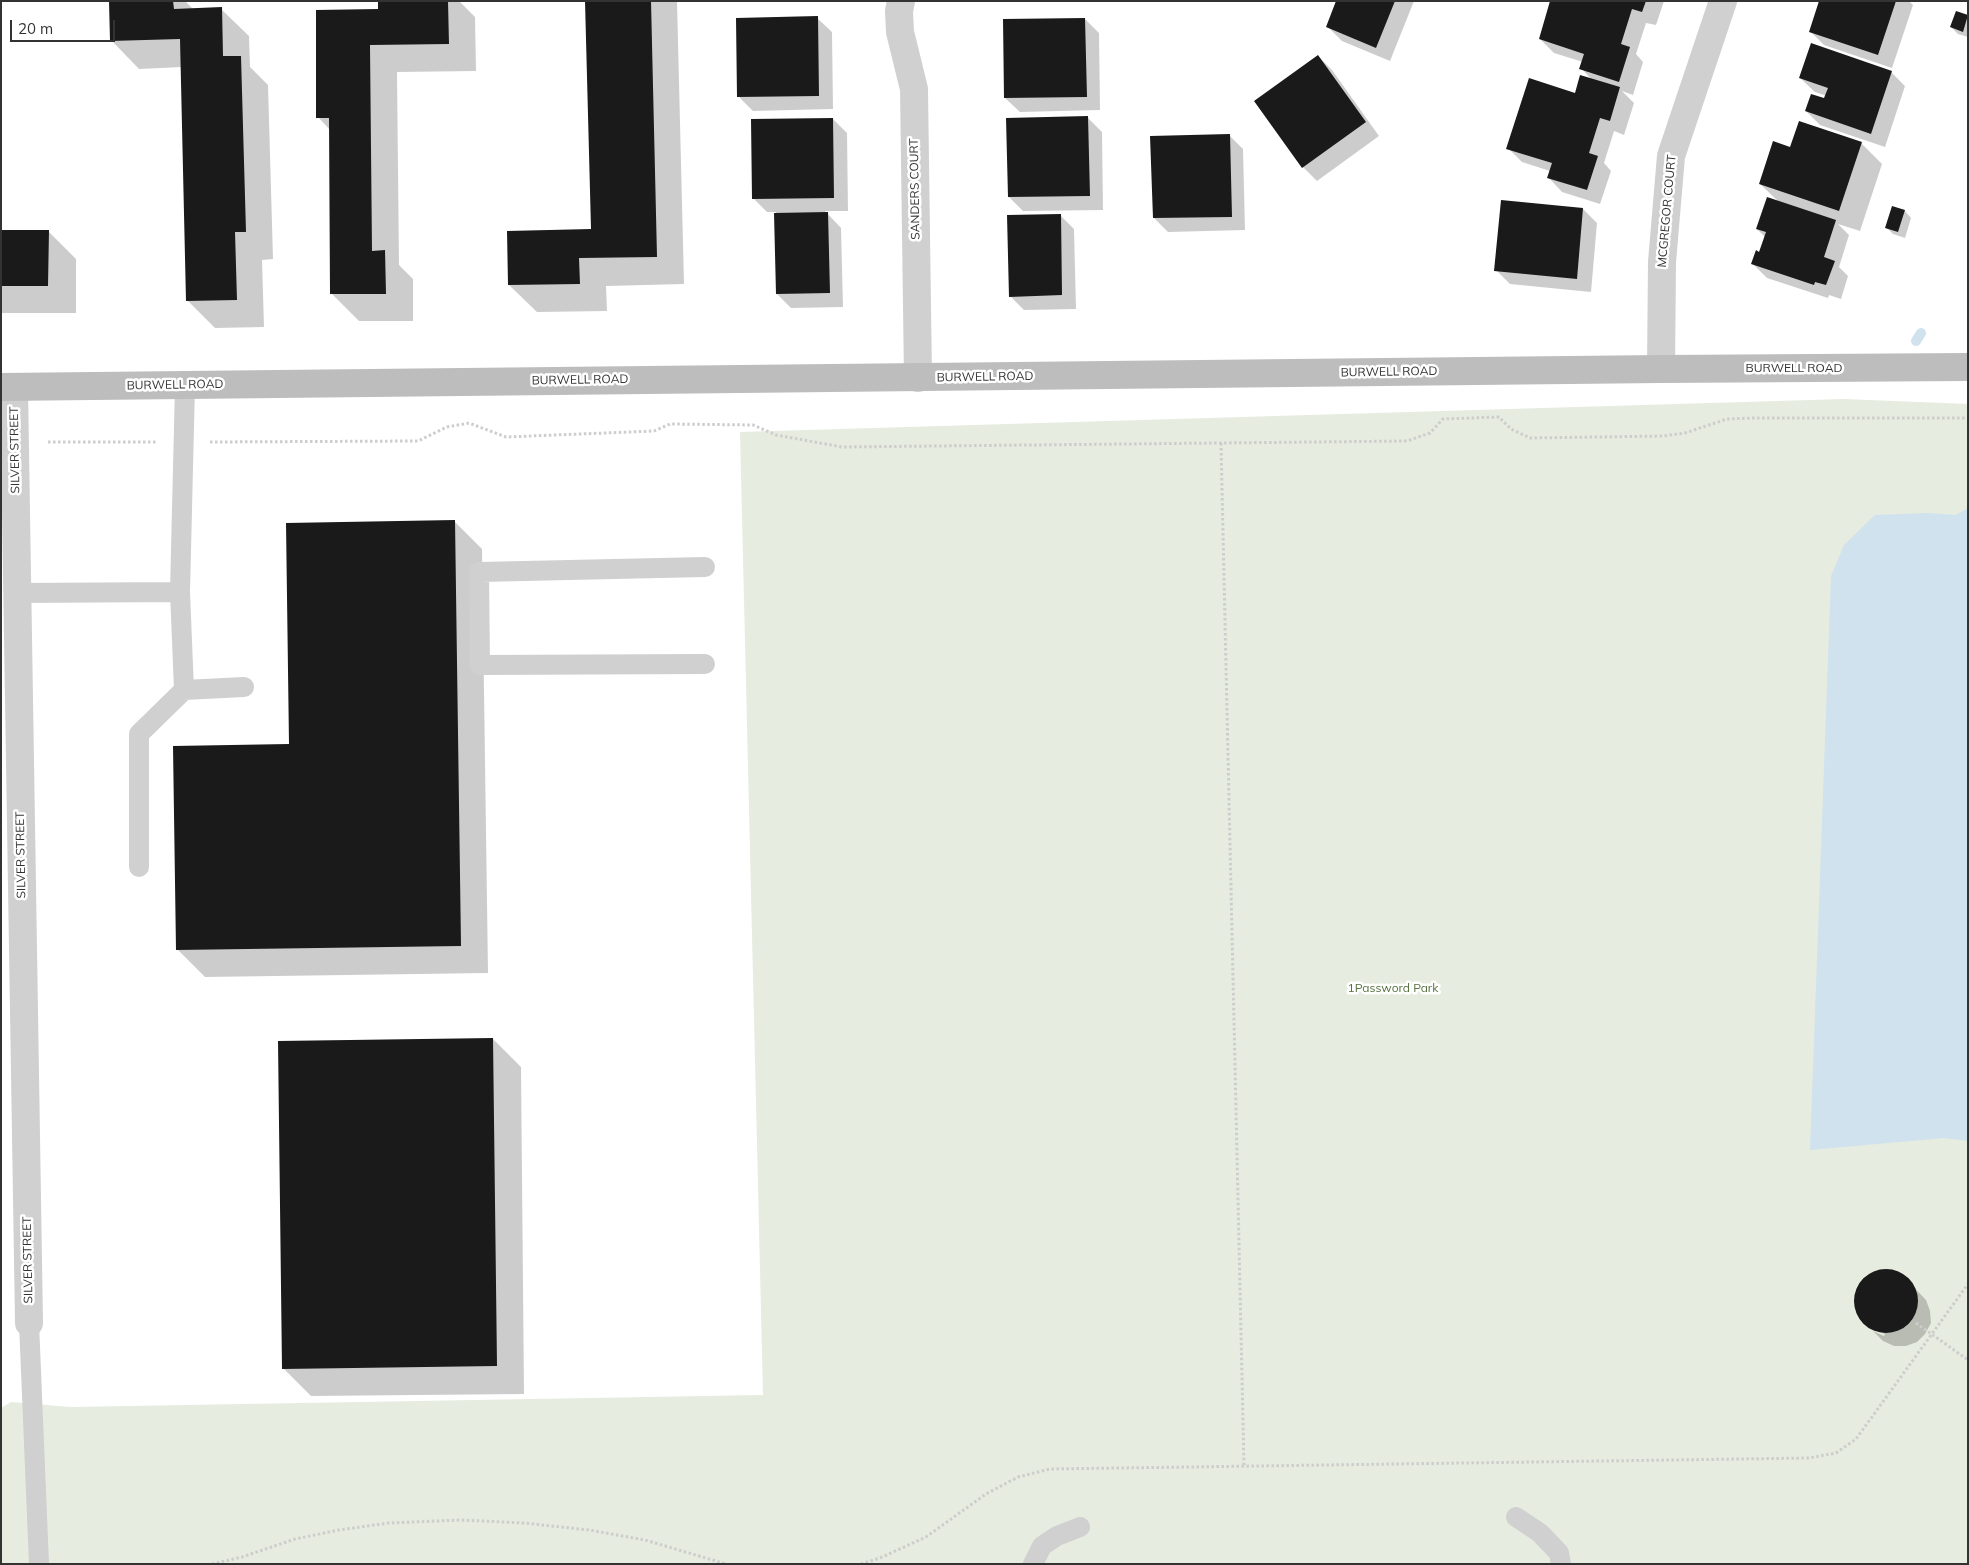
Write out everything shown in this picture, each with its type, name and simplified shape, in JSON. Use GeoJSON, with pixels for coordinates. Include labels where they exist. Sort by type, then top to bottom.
{"type":"FeatureCollection","features":[{"type":"Feature","properties":{"kind":"main road","name":"BURWELL ROAD"},"geometry":{"type":"LineString","coordinates":[[7,387],[1968,367]]}},
{"type":"Feature","properties":{"kind":"street","name":"SANDERS COURT"},"geometry":{"type":"LineString","coordinates":[[901,1],[899,12],[900,32],[914,89],[918,378]]}},
{"type":"Feature","properties":{"kind":"street","name":"MCGREGOR COURT"},"geometry":{"type":"LineString","coordinates":[[1661,369],[1662,262],[1671,156],[1723,1]]}},
{"type":"Feature","properties":{"kind":"street","name":"SILVER STREET"},"geometry":{"type":"LineString","coordinates":[[7,387],[17,593],[29,1323]]}},
{"type":"Feature","properties":{"kind":"lane"},"geometry":{"type":"LineString","coordinates":[[184,690],[180,592],[185,385]]}},
{"type":"Feature","properties":{"kind":"lane"},"geometry":{"type":"LineString","coordinates":[[705,567],[480,572],[480,665],[705,664]]}},
{"type":"Feature","properties":{"kind":"lane"},"geometry":{"type":"LineString","coordinates":[[17,593],[180,592]]}},
{"type":"Feature","properties":{"kind":"lane"},"geometry":{"type":"LineString","coordinates":[[139,867],[139,734],[184,690],[244,687]]}},
{"type":"Feature","properties":{"kind":"lane"},"geometry":{"type":"LineString","coordinates":[[29,1323],[39,1564]]}},
{"type":"Feature","properties":{"kind":"lane"},"geometry":{"type":"LineString","coordinates":[[1516,1517],[1540,1533],[1558,1552],[1561,1564]]}},
{"type":"Feature","properties":{"kind":"lane"},"geometry":{"type":"LineString","coordinates":[[1033,1564],[1042,1546],[1057,1536],[1080,1527]]}},
{"type":"Feature","properties":{"kind":"path"},"geometry":{"type":"LineString","coordinates":[[48,442],[418,441],[447,427],[469,424],[506,436],[654,431],[670,424],[753,424],[776,435],[842,447],[1407,441],[1430,433],[1443,419],[1499,418],[1511,429],[1530,438],[1686,434],[1727,420],[1753,418],[1968,418]]}},
{"type":"Feature","properties":{"kind":"path"},"geometry":{"type":"LineString","coordinates":[[1221,443],[1244,1466]]}},
{"type":"Feature","properties":{"kind":"path"},"geometry":{"type":"LineString","coordinates":[[862,1564],[926,1537],[986,1494],[1018,1477],[1050,1469],[1809,1458],[1836,1453],[1856,1439],[1968,1284]]}},
{"type":"Feature","properties":{"kind":"path"},"geometry":{"type":"LineString","coordinates":[[1916,1323],[1968,1360]]}},
{"type":"Feature","properties":{"kind":"path"},"geometry":{"type":"LineString","coordinates":[[212,1564],[242,1557],[295,1540],[339,1530],[388,1523],[461,1520],[524,1523],[589,1530],[645,1540],[726,1564]]}},
{"type":"Feature","properties":{"kind":"green space","name":"1Password Park"},"geometry":{"type":"Polygon","coordinates":[[[1844,399],[1968,404],[1968,1564],[1,1564],[1,1408],[11,1402],[70,1407],[763,1395],[740,432],[1844,399]]]}},
{"type":"Feature","properties":{"kind":"water"},"geometry":{"type":"Polygon","coordinates":[[[1968,508],[1968,1141],[1944,1138],[1810,1150],[1831,576],[1844,545],[1875,515],[1928,513],[1956,515],[1968,508]]]}},
{"type":"Feature","properties":{"kind":"building"},"geometry":{"type":"Polygon","coordinates":[[[109,1],[173,1],[174,9],[222,7],[223,56],[241,56],[246,232],[235,232],[237,300],[186,301],[180,39],[110,41],[109,1]]]}},
{"type":"Feature","properties":{"kind":"building"},"geometry":{"type":"Polygon","coordinates":[[[378,1],[448,1],[449,44],[370,45],[372,251],[385,250],[386,294],[330,294],[329,118],[316,118],[316,10],[378,9],[378,1]]]}},
{"type":"Feature","properties":{"kind":"building"},"geometry":{"type":"Polygon","coordinates":[[[585,1],[651,1],[657,257],[579,258],[580,284],[508,285],[507,231],[591,229],[585,1]]]}},
{"type":"Feature","properties":{"kind":"building"},"geometry":{"type":"Polygon","coordinates":[[[1336,1],[1395,1],[1376,48],[1326,27],[1336,1]]]}},
{"type":"Feature","properties":{"kind":"building"},"geometry":{"type":"Polygon","coordinates":[[[1550,1],[1646,1],[1642,12],[1632,9],[1621,44],[1630,47],[1619,82],[1579,69],[1584,54],[1539,39],[1550,1]]]}},
{"type":"Feature","properties":{"kind":"building"},"geometry":{"type":"Polygon","coordinates":[[[1819,1],[1896,1],[1878,55],[1809,32],[1819,1]]]}},
{"type":"Feature","properties":{"kind":"building"},"geometry":{"type":"Polygon","coordinates":[[[1956,11],[1968,15],[1963,32],[1950,27],[1956,11]]]}},
{"type":"Feature","properties":{"kind":"building"},"geometry":{"type":"Polygon","coordinates":[[[818,16],[819,96],[737,97],[736,18],[818,16]]]}},
{"type":"Feature","properties":{"kind":"building"},"geometry":{"type":"Polygon","coordinates":[[[1085,18],[1087,97],[1004,98],[1003,19],[1085,18]]]}},
{"type":"Feature","properties":{"kind":"building"},"geometry":{"type":"Polygon","coordinates":[[[1811,43],[1892,71],[1871,134],[1805,111],[1811,94],[1824,98],[1828,88],[1799,78],[1811,43]]]}},
{"type":"Feature","properties":{"kind":"building"},"geometry":{"type":"Polygon","coordinates":[[[1318,55],[1366,122],[1302,168],[1254,101],[1318,55]]]}},
{"type":"Feature","properties":{"kind":"building"},"geometry":{"type":"Polygon","coordinates":[[[1580,75],[1620,87],[1610,121],[1600,118],[1589,153],[1598,156],[1587,190],[1547,178],[1552,163],[1506,149],[1529,78],[1575,93],[1580,75]]]}},
{"type":"Feature","properties":{"kind":"building"},"geometry":{"type":"Polygon","coordinates":[[[1088,116],[1090,196],[1008,197],[1006,118],[1088,116]]]}},
{"type":"Feature","properties":{"kind":"building"},"geometry":{"type":"Polygon","coordinates":[[[833,118],[834,198],[752,199],[751,119],[833,118]]]}},
{"type":"Feature","properties":{"kind":"building"},"geometry":{"type":"Polygon","coordinates":[[[1799,121],[1862,142],[1839,211],[1759,184],[1773,141],[1790,147],[1799,121]]]}},
{"type":"Feature","properties":{"kind":"building"},"geometry":{"type":"Polygon","coordinates":[[[1230,134],[1232,217],[1153,218],[1150,136],[1230,134]]]}},
{"type":"Feature","properties":{"kind":"building"},"geometry":{"type":"Polygon","coordinates":[[[1767,197],[1836,220],[1824,257],[1835,261],[1826,285],[1815,282],[1814,285],[1751,264],[1756,250],[1759,252],[1766,232],[1756,229],[1767,197]]]}},
{"type":"Feature","properties":{"kind":"building"},"geometry":{"type":"Polygon","coordinates":[[[1501,200],[1583,208],[1577,279],[1494,271],[1501,200]]]}},
{"type":"Feature","properties":{"kind":"building"},"geometry":{"type":"Polygon","coordinates":[[[1892,206],[1905,210],[1898,232],[1885,228],[1892,206]]]}},
{"type":"Feature","properties":{"kind":"building"},"geometry":{"type":"Polygon","coordinates":[[[828,212],[830,293],[776,294],[774,213],[828,212]]]}},
{"type":"Feature","properties":{"kind":"building"},"geometry":{"type":"Polygon","coordinates":[[[1061,214],[1062,295],[1009,297],[1007,215],[1061,214]]]}},
{"type":"Feature","properties":{"kind":"building"},"geometry":{"type":"Polygon","coordinates":[[[1,230],[49,230],[48,286],[1,286],[1,230]]]}},
{"type":"Feature","properties":{"kind":"building"},"geometry":{"type":"Polygon","coordinates":[[[455,520],[461,946],[176,950],[173,746],[289,744],[286,523],[455,520]]]}},
{"type":"Feature","properties":{"kind":"building"},"geometry":{"type":"Polygon","coordinates":[[[493,1038],[497,1366],[282,1369],[278,1041],[493,1038]]]}},
{"type":"Feature","properties":{"kind":"building"},"geometry":{"type":"Polygon","coordinates":[[[1886,1269],[1904,1275],[1912,1283],[1918,1301],[1912,1319],[1904,1327],[1886,1333],[1868,1327],[1860,1319],[1854,1301],[1860,1283],[1868,1275],[1886,1269]]]}},
{"type":"Feature","properties":{"kind":"waterway"},"geometry":{"type":"LineString","coordinates":[[1916,341],[1921,333]]}}]}
